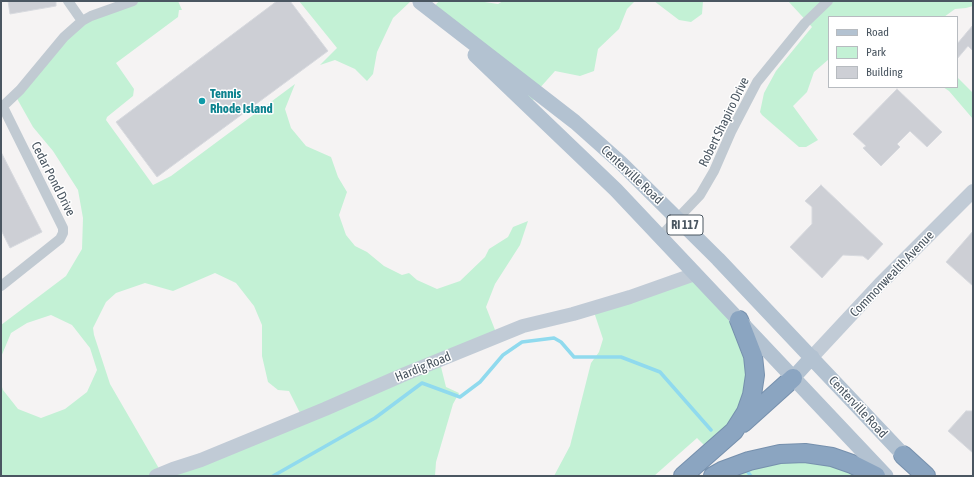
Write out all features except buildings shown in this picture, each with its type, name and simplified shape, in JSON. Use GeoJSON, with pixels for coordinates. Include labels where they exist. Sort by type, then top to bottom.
{"type":"FeatureCollection","features":[{"type":"Feature","properties":{"kind":"highway"},"geometry":{"type":"LineString","coordinates":[[734,431],[746,412],[752,395],[755,375],[753,356],[739,320]]}},
{"type":"Feature","properties":{"kind":"highway"},"geometry":{"type":"LineString","coordinates":[[683,476],[793,378]]}},
{"type":"Feature","properties":{"kind":"highway"},"geometry":{"type":"LineString","coordinates":[[714,476],[722,471],[749,461],[780,454],[805,453],[832,457],[852,464],[876,476]]}},
{"type":"Feature","properties":{"kind":"highway"},"geometry":{"type":"LineString","coordinates":[[903,454],[926,476]]}},
{"type":"Feature","properties":{"kind":"main road","name":"Centerville Road"},"geometry":{"type":"LineString","coordinates":[[420,1],[575,122],[621,163],[677,218],[812,357],[923,476]]}},
{"type":"Feature","properties":{"kind":"main road","name":"Centerville Road"},"geometry":{"type":"LineString","coordinates":[[420,1],[526,105],[616,190],[886,476]]}},
{"type":"Feature","properties":{"kind":"main road"},"geometry":{"type":"LineString","coordinates":[[793,378],[812,357]]}},
{"type":"Feature","properties":{"kind":"street"},"geometry":{"type":"LineString","coordinates":[[68,1],[82,21]]}},
{"type":"Feature","properties":{"kind":"street","name":"Cedar Pond Drive"},"geometry":{"type":"LineString","coordinates":[[1,286],[60,239],[63,233],[63,228],[2,107],[20,90],[64,37],[82,21],[91,16],[133,1]]}},
{"type":"Feature","properties":{"kind":"street","name":"Robert Shapiro Drive"},"geometry":{"type":"LineString","coordinates":[[660,237],[700,195],[714,171],[728,138],[757,82],[805,23],[828,1]]}},
{"type":"Feature","properties":{"kind":"street","name":"Commonwealth Avenue"},"geometry":{"type":"LineString","coordinates":[[812,357],[880,284],[973,191]]}},
{"type":"Feature","properties":{"kind":"street","name":"Hardig Road"},"geometry":{"type":"LineString","coordinates":[[156,476],[173,468],[201,460],[523,326],[573,314],[630,297],[695,274]]}},
{"type":"Feature","properties":{"kind":"green space"},"geometry":{"type":"Polygon","coordinates":[[[132,1],[178,1],[182,10],[179,10],[178,17],[116,63],[134,89],[133,96],[107,117],[106,120],[153,185],[171,176],[295,84],[285,109],[291,128],[306,146],[331,157],[338,177],[347,192],[339,215],[346,235],[355,246],[367,252],[384,266],[402,275],[409,273],[417,280],[437,289],[460,281],[485,257],[489,249],[508,237],[513,227],[528,221],[520,245],[495,284],[486,307],[497,335],[440,363],[446,387],[459,393],[453,404],[436,462],[435,476],[1,476],[1,384],[3,390],[18,409],[41,418],[65,409],[87,392],[97,370],[90,348],[72,325],[51,315],[27,323],[11,333],[1,357],[1,325],[66,276],[82,249],[83,218],[78,190],[53,151],[33,127],[15,95],[83,20],[132,1]],[[215,273],[173,291],[145,283],[116,293],[106,302],[93,328],[110,384],[161,472],[302,417],[289,391],[278,390],[268,382],[262,356],[262,325],[254,306],[236,283],[215,273]]]}},
{"type":"Feature","properties":{"kind":"green space"},"geometry":{"type":"Polygon","coordinates":[[[299,1],[411,1],[393,18],[377,52],[373,74],[367,81],[355,69],[335,60],[320,65],[337,48],[299,1]]]}},
{"type":"Feature","properties":{"kind":"green space"},"geometry":{"type":"Polygon","coordinates":[[[439,1],[478,1],[498,4],[503,1],[635,1],[627,9],[619,29],[598,49],[594,71],[580,76],[555,71],[538,90],[531,105],[431,10],[439,1]]]}},
{"type":"Feature","properties":{"kind":"green space"},"geometry":{"type":"Polygon","coordinates":[[[654,1],[703,1],[702,14],[691,22],[679,20],[654,1]]]}},
{"type":"Feature","properties":{"kind":"green space"},"geometry":{"type":"Polygon","coordinates":[[[788,1],[973,1],[973,6],[955,9],[945,16],[828,16],[828,60],[814,72],[807,92],[793,106],[818,140],[806,147],[799,147],[760,112],[764,93],[776,71],[812,27],[788,1]]]}},
{"type":"Feature","properties":{"kind":"green space"},"geometry":{"type":"Polygon","coordinates":[[[958,78],[973,93],[973,119],[949,91],[944,88],[958,88],[958,78]]]}},
{"type":"Feature","properties":{"kind":"green space"},"geometry":{"type":"Polygon","coordinates":[[[694,272],[748,344],[746,410],[707,448],[697,438],[654,476],[554,476],[570,446],[591,363],[599,352],[603,339],[594,312],[694,272]]]}},
{"type":"Feature","properties":{"kind":"green space"},"geometry":{"type":"Polygon","coordinates":[[[802,453],[876,476],[721,476],[802,453]]]}},
{"type":"Feature","properties":{"kind":"waterway"},"geometry":{"type":"LineString","coordinates":[[273,476],[375,418],[422,383],[460,397],[480,382],[503,355],[522,342],[554,338],[561,342],[574,357],[621,357],[660,372],[711,430]]}},
{"type":"Feature","properties":{"kind":"waterway"},"geometry":{"type":"LineString","coordinates":[[747,471],[751,476]]}},
{"type":"Feature","properties":{"kind":"place","name":"Tennis Rhode Island"},"geometry":{"type":"Point","coordinates":[202,101]}}]}
